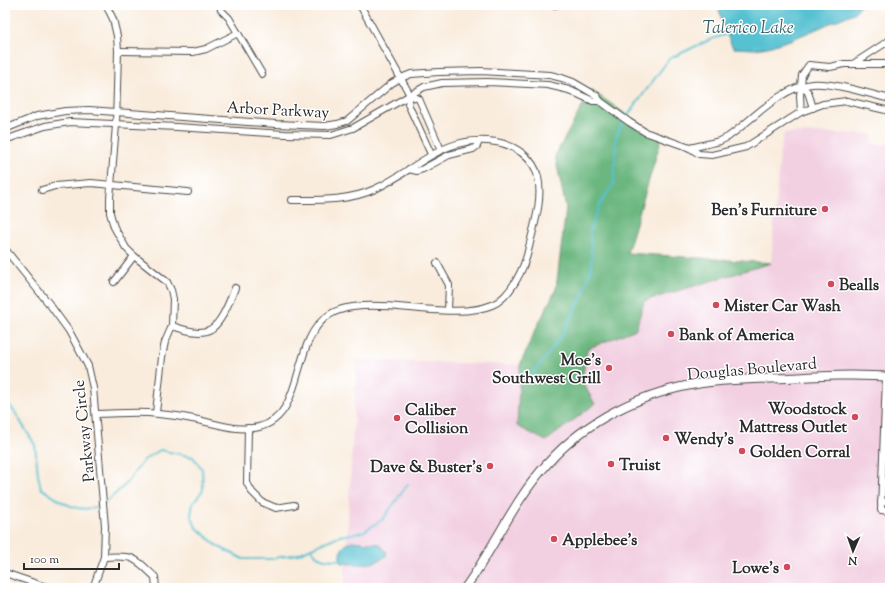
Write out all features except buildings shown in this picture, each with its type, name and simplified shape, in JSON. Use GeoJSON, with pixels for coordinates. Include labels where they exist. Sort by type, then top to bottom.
{"type":"FeatureCollection","features":[{"type":"Feature","properties":{"kind":"main road","name":"Douglas Boulevard"},"geometry":{"type":"LineString","coordinates":[[465,588],[478,570],[521,499],[546,464],[586,427],[614,411],[637,400],[661,392],[703,383],[812,376],[888,377]]}},
{"type":"Feature","properties":{"kind":"street"},"geometry":{"type":"LineString","coordinates":[[106,5],[113,19],[117,36],[118,51],[116,125],[110,185],[110,213],[114,227],[126,248],[167,282],[173,299],[172,326],[165,342],[162,357],[156,413]]}},
{"type":"Feature","properties":{"kind":"street"},"geometry":{"type":"LineString","coordinates":[[360,5],[410,95],[419,99],[441,150]]}},
{"type":"Feature","properties":{"kind":"street"},"geometry":{"type":"LineString","coordinates":[[536,5],[554,5]]}},
{"type":"Feature","properties":{"kind":"street"},"geometry":{"type":"LineString","coordinates":[[221,10],[229,18],[262,74]]}},
{"type":"Feature","properties":{"kind":"street"},"geometry":{"type":"LineString","coordinates":[[118,51],[193,52],[206,49],[238,33]]}},
{"type":"Feature","properties":{"kind":"street"},"geometry":{"type":"LineString","coordinates":[[853,64],[890,40]]}},
{"type":"Feature","properties":{"kind":"street"},"geometry":{"type":"LineString","coordinates":[[801,112],[802,75],[809,65],[830,67],[844,64],[890,64]]}},
{"type":"Feature","properties":{"kind":"street","name":"Arbor Parkway"},"geometry":{"type":"LineString","coordinates":[[5,129],[37,116],[65,110],[116,111],[276,124],[325,126],[347,121],[400,78],[411,74],[446,72],[508,72],[562,78],[573,82],[597,96],[600,101],[628,122],[645,132],[690,148],[699,154],[712,155],[746,147],[801,112],[823,104],[847,101],[890,111]]}},
{"type":"Feature","properties":{"kind":"street","name":"Arbor Parkway"},"geometry":{"type":"LineString","coordinates":[[5,140],[45,126],[70,122],[326,136],[353,128],[424,87],[442,83],[512,83],[548,85],[569,90],[593,101],[600,101]]}},
{"type":"Feature","properties":{"kind":"street"},"geometry":{"type":"LineString","coordinates":[[690,148],[720,141],[728,137],[782,95],[801,86],[813,84],[830,85],[890,99]]}},
{"type":"Feature","properties":{"kind":"street"},"geometry":{"type":"LineString","coordinates":[[801,86],[808,92],[813,108]]}},
{"type":"Feature","properties":{"kind":"street"},"geometry":{"type":"LineString","coordinates":[[410,95],[408,104],[431,154]]}},
{"type":"Feature","properties":{"kind":"street"},"geometry":{"type":"LineString","coordinates":[[409,169],[417,171],[423,169],[449,155],[473,149],[480,141]]}},
{"type":"Feature","properties":{"kind":"street"},"geometry":{"type":"LineString","coordinates":[[96,414],[156,413],[197,419],[224,426],[248,428],[259,427],[270,422],[281,414],[290,397],[307,343],[320,322],[338,310],[347,307],[380,305],[448,310],[478,310],[493,305],[504,297],[518,277],[527,258],[537,210],[539,182],[537,172],[532,164],[514,147],[497,142],[480,141],[460,143],[431,154],[375,189],[360,195],[337,199],[292,200]]}},
{"type":"Feature","properties":{"kind":"street"},"geometry":{"type":"LineString","coordinates":[[42,190],[55,186],[91,183],[188,192]]}},
{"type":"Feature","properties":{"kind":"street","name":"Parkway Circle"},"geometry":{"type":"LineString","coordinates":[[5,249],[69,331],[88,366],[93,388],[96,414],[105,526],[104,557],[93,588]]}},
{"type":"Feature","properties":{"kind":"street"},"geometry":{"type":"LineString","coordinates":[[114,282],[134,256]]}},
{"type":"Feature","properties":{"kind":"street"},"geometry":{"type":"LineString","coordinates":[[437,264],[448,285],[448,310]]}},
{"type":"Feature","properties":{"kind":"street"},"geometry":{"type":"LineString","coordinates":[[172,326],[195,332],[209,330],[218,322],[235,288]]}},
{"type":"Feature","properties":{"kind":"street"},"geometry":{"type":"LineString","coordinates":[[888,377],[881,510],[890,511]]}},
{"type":"Feature","properties":{"kind":"street"},"geometry":{"type":"LineString","coordinates":[[248,428],[247,477],[252,492],[262,502],[276,508],[294,505]]}},
{"type":"Feature","properties":{"kind":"street"},"geometry":{"type":"LineString","coordinates":[[882,502],[890,502]]}},
{"type":"Feature","properties":{"kind":"street"},"geometry":{"type":"LineString","coordinates":[[104,557],[123,556],[134,558],[141,562],[155,577],[156,588]]}},
{"type":"Feature","properties":{"kind":"street"},"geometry":{"type":"LineString","coordinates":[[5,573],[49,588]]}},
{"type":"Feature","properties":{"kind":"shaded area"},"geometry":{"type":"Polygon","coordinates":[[[784,133],[873,134],[872,144],[890,145],[890,588],[344,588],[357,360],[520,365],[519,381],[640,313],[644,301],[771,263],[780,151],[784,133]]]}},
{"type":"Feature","properties":{"kind":"green space"},"geometry":{"type":"Polygon","coordinates":[[[591,90],[650,131],[662,137],[627,253],[771,263],[644,301],[636,329],[587,349],[582,381],[595,404],[546,441],[517,426],[520,365],[556,289],[566,208],[555,156],[591,90]]]}},
{"type":"Feature","properties":{"kind":"water","name":"Talerico Lake"},"geometry":{"type":"Polygon","coordinates":[[[718,5],[861,5],[854,13],[793,39],[768,47],[755,49],[733,48],[724,29],[718,5]]]}},
{"type":"Feature","properties":{"kind":"water"},"geometry":{"type":"Polygon","coordinates":[[[352,541],[380,544],[387,553],[386,556],[376,562],[371,563],[342,563],[340,560],[341,550],[352,541]]]}},
{"type":"Feature","properties":{"kind":"waterway"},"geometry":{"type":"LineString","coordinates":[[628,115],[669,59],[709,40],[727,34]]}},
{"type":"Feature","properties":{"kind":"waterway"},"geometry":{"type":"LineString","coordinates":[[527,378],[541,364],[562,335],[582,297],[592,266],[590,231],[599,206],[614,183],[616,136],[622,124]]}},
{"type":"Feature","properties":{"kind":"waterway"},"geometry":{"type":"LineString","coordinates":[[5,399],[35,445],[41,488],[68,505],[83,509],[98,506]]}},
{"type":"Feature","properties":{"kind":"waterway"},"geometry":{"type":"LineString","coordinates":[[104,504],[124,486],[144,460],[160,450],[193,457],[202,469],[203,490],[193,503],[191,516],[196,527],[217,546],[243,559],[269,559],[298,554],[339,536],[363,532],[383,519],[408,484]]}},
{"type":"Feature","properties":{"kind":"waterway"},"geometry":{"type":"LineString","coordinates":[[312,548],[313,552],[319,557],[340,560]]}},
{"type":"Feature","properties":{"kind":"place","name":"Ben's Furniture"},"geometry":{"type":"Point","coordinates":[825,209]}},
{"type":"Feature","properties":{"kind":"place","name":"Bealls"},"geometry":{"type":"Point","coordinates":[831,284]}},
{"type":"Feature","properties":{"kind":"place","name":"Mister Car Wash"},"geometry":{"type":"Point","coordinates":[716,305]}},
{"type":"Feature","properties":{"kind":"place","name":"Bank of America"},"geometry":{"type":"Point","coordinates":[671,334]}},
{"type":"Feature","properties":{"kind":"place","name":"Moe's Southwest Grill"},"geometry":{"type":"Point","coordinates":[609,368]}},
{"type":"Feature","properties":{"kind":"place","name":"Woodstock Mattress Outlet"},"geometry":{"type":"Point","coordinates":[855,417]}},
{"type":"Feature","properties":{"kind":"place","name":"Caliber Collision"},"geometry":{"type":"Point","coordinates":[397,418]}},
{"type":"Feature","properties":{"kind":"place","name":"Wendy's"},"geometry":{"type":"Point","coordinates":[666,438]}},
{"type":"Feature","properties":{"kind":"place","name":"Golden Corral"},"geometry":{"type":"Point","coordinates":[742,451]}},
{"type":"Feature","properties":{"kind":"place","name":"Truist"},"geometry":{"type":"Point","coordinates":[611,464]}},
{"type":"Feature","properties":{"kind":"place","name":"Dave & Buster's"},"geometry":{"type":"Point","coordinates":[490,466]}},
{"type":"Feature","properties":{"kind":"place","name":"Applebee's"},"geometry":{"type":"Point","coordinates":[554,539]}},
{"type":"Feature","properties":{"kind":"place","name":"Lowe's"},"geometry":{"type":"Point","coordinates":[787,567]}}]}
